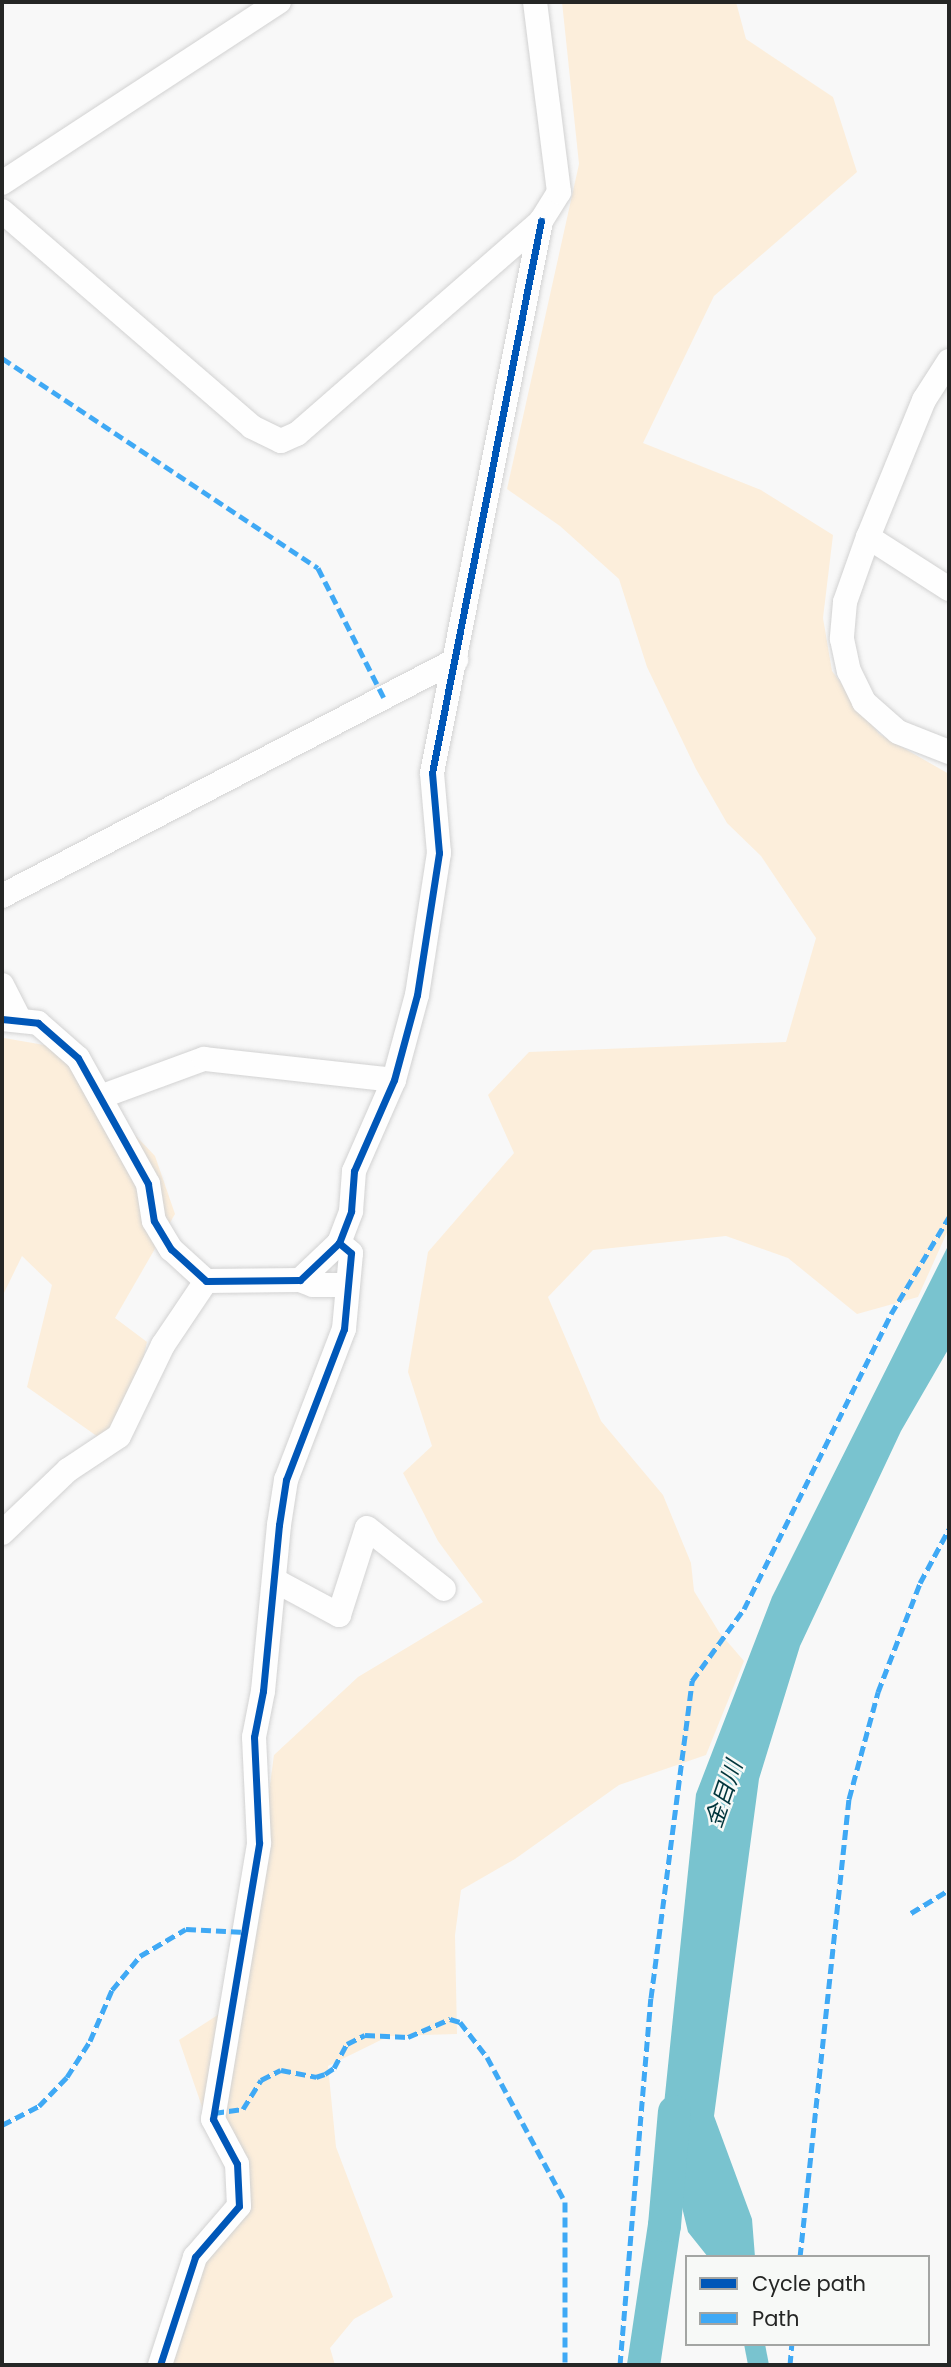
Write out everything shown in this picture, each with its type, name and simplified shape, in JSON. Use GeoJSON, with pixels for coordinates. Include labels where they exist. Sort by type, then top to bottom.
{"type":"FeatureCollection","features":[{"type":"Feature","properties":{"kind":"street"},"geometry":{"type":"LineString","coordinates":[[2,183],[279,2]]}},
{"type":"Feature","properties":{"kind":"street"},"geometry":{"type":"LineString","coordinates":[[2,211],[251,426],[281,441],[297,434],[541,221],[559,192],[535,2]]}},
{"type":"Feature","properties":{"kind":"street"},"geometry":{"type":"LineString","coordinates":[[300,1280],[339,1243],[351,1211],[354,1171],[394,1080],[417,995],[439,853],[432,773],[541,221]]}},
{"type":"Feature","properties":{"kind":"street"},"geometry":{"type":"LineString","coordinates":[[949,360],[924,400],[868,537],[845,603],[842,639],[849,671],[864,702],[898,732],[949,752]]}},
{"type":"Feature","properties":{"kind":"street"},"geometry":{"type":"LineString","coordinates":[[868,537],[949,589]]}},
{"type":"Feature","properties":{"kind":"street"},"geometry":{"type":"LineString","coordinates":[[2,896],[456,660]]}},
{"type":"Feature","properties":{"kind":"street"},"geometry":{"type":"LineString","coordinates":[[2,985],[11,1020],[38,1023],[59,1038],[78,1058],[148,1184],[155,1221],[171,1249],[206,1281],[300,1280],[313,1285],[348,1285]]}},
{"type":"Feature","properties":{"kind":"street"},"geometry":{"type":"LineString","coordinates":[[100,1097],[204,1059],[394,1080]]}},
{"type":"Feature","properties":{"kind":"street"},"geometry":{"type":"LineString","coordinates":[[160,2365],[190,2267],[239,2206],[237,2164],[213,2119],[259,1843],[254,1737],[286,1480],[338,1349],[351,1253],[339,1243]]}},
{"type":"Feature","properties":{"kind":"street"},"geometry":{"type":"LineString","coordinates":[[2,1533],[68,1470],[119,1436],[163,1345],[206,1281]]}},
{"type":"Feature","properties":{"kind":"street"},"geometry":{"type":"LineString","coordinates":[[274,1580],[339,1615],[367,1528],[444,1589]]}},
{"type":"Feature","properties":{"kind":"shaded area"},"geometry":{"type":"Polygon","coordinates":[[[562,2],[736,2],[746,39],[833,97],[857,172],[714,296],[643,443],[761,490],[833,535],[823,618],[832,671],[879,734],[949,774],[949,1228],[918,1297],[857,1314],[788,1258],[726,1236],[593,1250],[548,1297],[601,1421],[663,1495],[691,1563],[694,1591],[719,1632],[744,1661],[706,1755],[619,1785],[515,1859],[461,1890],[455,1935],[457,2034],[389,2036],[328,2066],[336,2147],[393,2297],[354,2319],[330,2348],[335,2365],[172,2365],[186,2250],[251,2203],[220,2159],[179,2040],[241,2000],[274,1755],[358,1677],[483,1602],[438,1541],[403,1473],[432,1446],[408,1372],[428,1252],[514,1153],[488,1095],[529,1052],[786,1042],[816,938],[761,856],[727,823],[696,769],[647,667],[619,579],[560,526],[507,489],[579,164],[562,2]]]}},
{"type":"Feature","properties":{"kind":"shaded area"},"geometry":{"type":"Polygon","coordinates":[[[4,1038],[50,1046],[155,1156],[175,1214],[115,1318],[147,1342],[129,1421],[101,1439],[27,1387],[52,1285],[22,1256],[2,1297],[4,1038]]]}},
{"type":"Feature","properties":{"kind":"water"},"geometry":{"type":"Polygon","coordinates":[[[949,1244],[949,1348],[901,1431],[800,1646],[759,1779],[714,2116],[752,2219],[755,2255],[706,2255],[688,2232],[662,2124],[696,1794],[772,1597],[949,1244]]]}},
{"type":"Feature","properties":{"kind":"water"},"geometry":{"type":"Polygon","coordinates":[[[744,2346],[765,2346],[769,2365],[748,2365],[744,2346]]]}},
{"type":"Feature","properties":{"kind":"waterway","name":"金目川"},"geometry":{"type":"LineString","coordinates":[[643,2365],[664,2225],[674,2111]]}},
{"type":"Feature","properties":{"kind":"marked path"},"geometry":{"type":"LineString","coordinates":[[2,358],[318,568],[384,698]]}},
{"type":"Feature","properties":{"kind":"marked path"},"geometry":{"type":"LineString","coordinates":[[620,2365],[651,1998],[692,1681],[744,1609],[891,1314],[949,1217]]}},
{"type":"Feature","properties":{"kind":"marked path"},"geometry":{"type":"LineString","coordinates":[[800,2255],[849,1799],[878,1692],[920,1583],[949,1529]]}},
{"type":"Feature","properties":{"kind":"marked path"},"geometry":{"type":"LineString","coordinates":[[911,1913],[949,1890]]}},
{"type":"Feature","properties":{"kind":"marked path"},"geometry":{"type":"LineString","coordinates":[[2,2125],[39,2106],[67,2077],[90,2041],[112,1990],[140,1956],[186,1929],[245,1932]]}},
{"type":"Feature","properties":{"kind":"marked path"},"geometry":{"type":"LineString","coordinates":[[214,2113],[243,2109],[261,2080],[281,2070],[316,2077],[325,2074],[334,2068],[347,2044],[365,2035],[408,2037],[450,2019],[460,2022],[487,2057],[565,2202],[565,2365]]}},
{"type":"Feature","properties":{"kind":"marked path"},"geometry":{"type":"LineString","coordinates":[[790,2365],[792,2346]]}},
{"type":"Feature","properties":{"kind":"cycle path"},"geometry":{"type":"LineString","coordinates":[[2,1019],[38,1023],[78,1058],[148,1184],[154,1221],[171,1249],[206,1281],[300,1280],[339,1243],[351,1211],[354,1171],[394,1080],[417,995],[439,853],[432,773],[541,221]]}},
{"type":"Feature","properties":{"kind":"cycle path"},"geometry":{"type":"LineString","coordinates":[[160,2365],[195,2257],[239,2206],[237,2164],[213,2119],[259,1843],[254,1737],[263,1691],[279,1525],[286,1480],[344,1329],[351,1253],[339,1243]]}}]}
